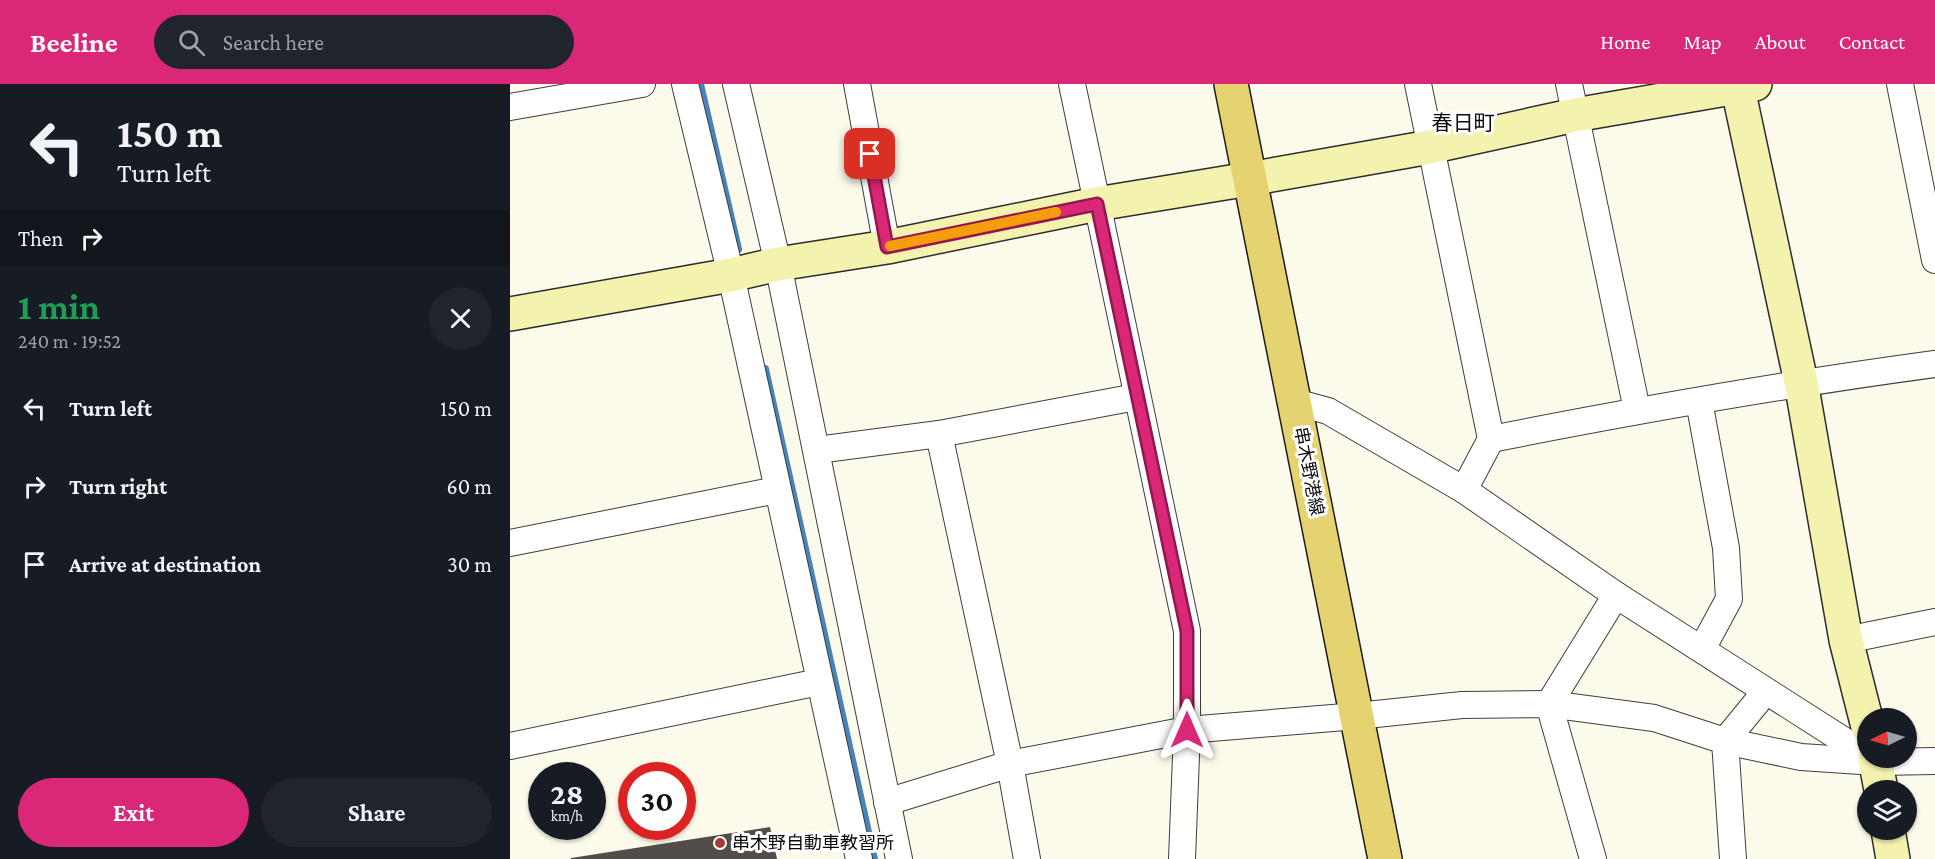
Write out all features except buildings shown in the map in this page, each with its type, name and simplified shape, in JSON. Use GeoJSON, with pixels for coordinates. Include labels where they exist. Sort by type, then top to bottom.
{"type":"FeatureCollection","features":[{"type":"Feature","properties":{"kind":"main road","name":"串木野港線"},"geometry":{"type":"LineString","coordinates":[[1231,84],[1385,859]]}},
{"type":"Feature","properties":{"kind":"street"},"geometry":{"type":"LineString","coordinates":[[520,98],[642,84]]}},
{"type":"Feature","properties":{"kind":"street"},"geometry":{"type":"LineString","coordinates":[[685,84],[731,275],[859,859]]}},
{"type":"Feature","properties":{"kind":"street"},"geometry":{"type":"LineString","coordinates":[[736,84],[778,264],[899,859]]}},
{"type":"Feature","properties":{"kind":"street"},"geometry":{"type":"LineString","coordinates":[[857,84],[887,247]]}},
{"type":"Feature","properties":{"kind":"street"},"geometry":{"type":"LineString","coordinates":[[1072,84],[1187,631],[1187,730],[1182,859]]}},
{"type":"Feature","properties":{"kind":"street"},"geometry":{"type":"LineString","coordinates":[[1418,84],[1491,439],[1464,490]]}},
{"type":"Feature","properties":{"kind":"street"},"geometry":{"type":"LineString","coordinates":[[1900,84],[1930,205],[1935,260]]}},
{"type":"Feature","properties":{"kind":"street"},"geometry":{"type":"LineString","coordinates":[[510,314],[731,275],[778,264],[887,247],[1097,204],[1430,147],[1572,99],[1743,85],[1801,382],[1846,640],[1863,708]]}},
{"type":"Feature","properties":{"kind":"street"},"geometry":{"type":"LineString","coordinates":[[1572,99],[1637,410]]}},
{"type":"Feature","properties":{"kind":"street"},"geometry":{"type":"LineString","coordinates":[[1491,439],[1637,410],[1801,382],[1935,364]]}},
{"type":"Feature","properties":{"kind":"street"},"geometry":{"type":"LineString","coordinates":[[817,450],[939,434],[1136,397]]}},
{"type":"Feature","properties":{"kind":"street"},"geometry":{"type":"LineString","coordinates":[[1699,401],[1726,548],[1729,599],[1702,649]]}},
{"type":"Feature","properties":{"kind":"street"},"geometry":{"type":"LineString","coordinates":[[1295,402],[1328,411],[1464,490],[1616,595],[1766,691],[1857,753]]}},
{"type":"Feature","properties":{"kind":"street"},"geometry":{"type":"LineString","coordinates":[[939,434],[1028,859]]}},
{"type":"Feature","properties":{"kind":"street"},"geometry":{"type":"LineString","coordinates":[[510,543],[777,490]]}},
{"type":"Feature","properties":{"kind":"street"},"geometry":{"type":"LineString","coordinates":[[1593,859],[1549,704],[1616,595]]}},
{"type":"Feature","properties":{"kind":"street"},"geometry":{"type":"LineString","coordinates":[[1846,640],[1935,622]]}},
{"type":"Feature","properties":{"kind":"street"},"geometry":{"type":"LineString","coordinates":[[510,746],[819,682]]}},
{"type":"Feature","properties":{"kind":"street"},"geometry":{"type":"LineString","coordinates":[[1732,859],[1725,741],[1766,691]]}},
{"type":"Feature","properties":{"kind":"street"},"geometry":{"type":"LineString","coordinates":[[887,802],[1010,765],[1187,730],[1462,705],[1549,704],[1654,718],[1725,741],[1801,757],[1857,763]]}},
{"type":"Feature","properties":{"kind":"street"},"geometry":{"type":"LineString","coordinates":[[1917,762],[1935,761]]}},
{"type":"Feature","properties":{"kind":"street"},"geometry":{"type":"LineString","coordinates":[[1890,840],[1893,859]]}},
{"type":"Feature","properties":{"kind":"waterway"},"geometry":{"type":"LineString","coordinates":[[700,84],[738,249]]}},
{"type":"Feature","properties":{"kind":"waterway"},"geometry":{"type":"LineString","coordinates":[[765,369],[874,859]]}},
{"type":"Feature","properties":{"kind":"slow traffic"},"geometry":{"type":"LineString","coordinates":[[890,246],[1056,212]]}},
{"type":"Feature","properties":{"kind":"place","name":"串木野自動車教習所"},"geometry":{"type":"Point","coordinates":[720,843]}},
{"type":"Feature","properties":{"kind":"district","name":"春日町"},"geometry":{"type":"Point","coordinates":[1463,123]}},
{"type":"Feature","properties":{"kind":"route"},"geometry":{"type":"LineString","coordinates":[[870,154],[887,247],[1097,204],[1187,631],[1187,730]]}}]}
